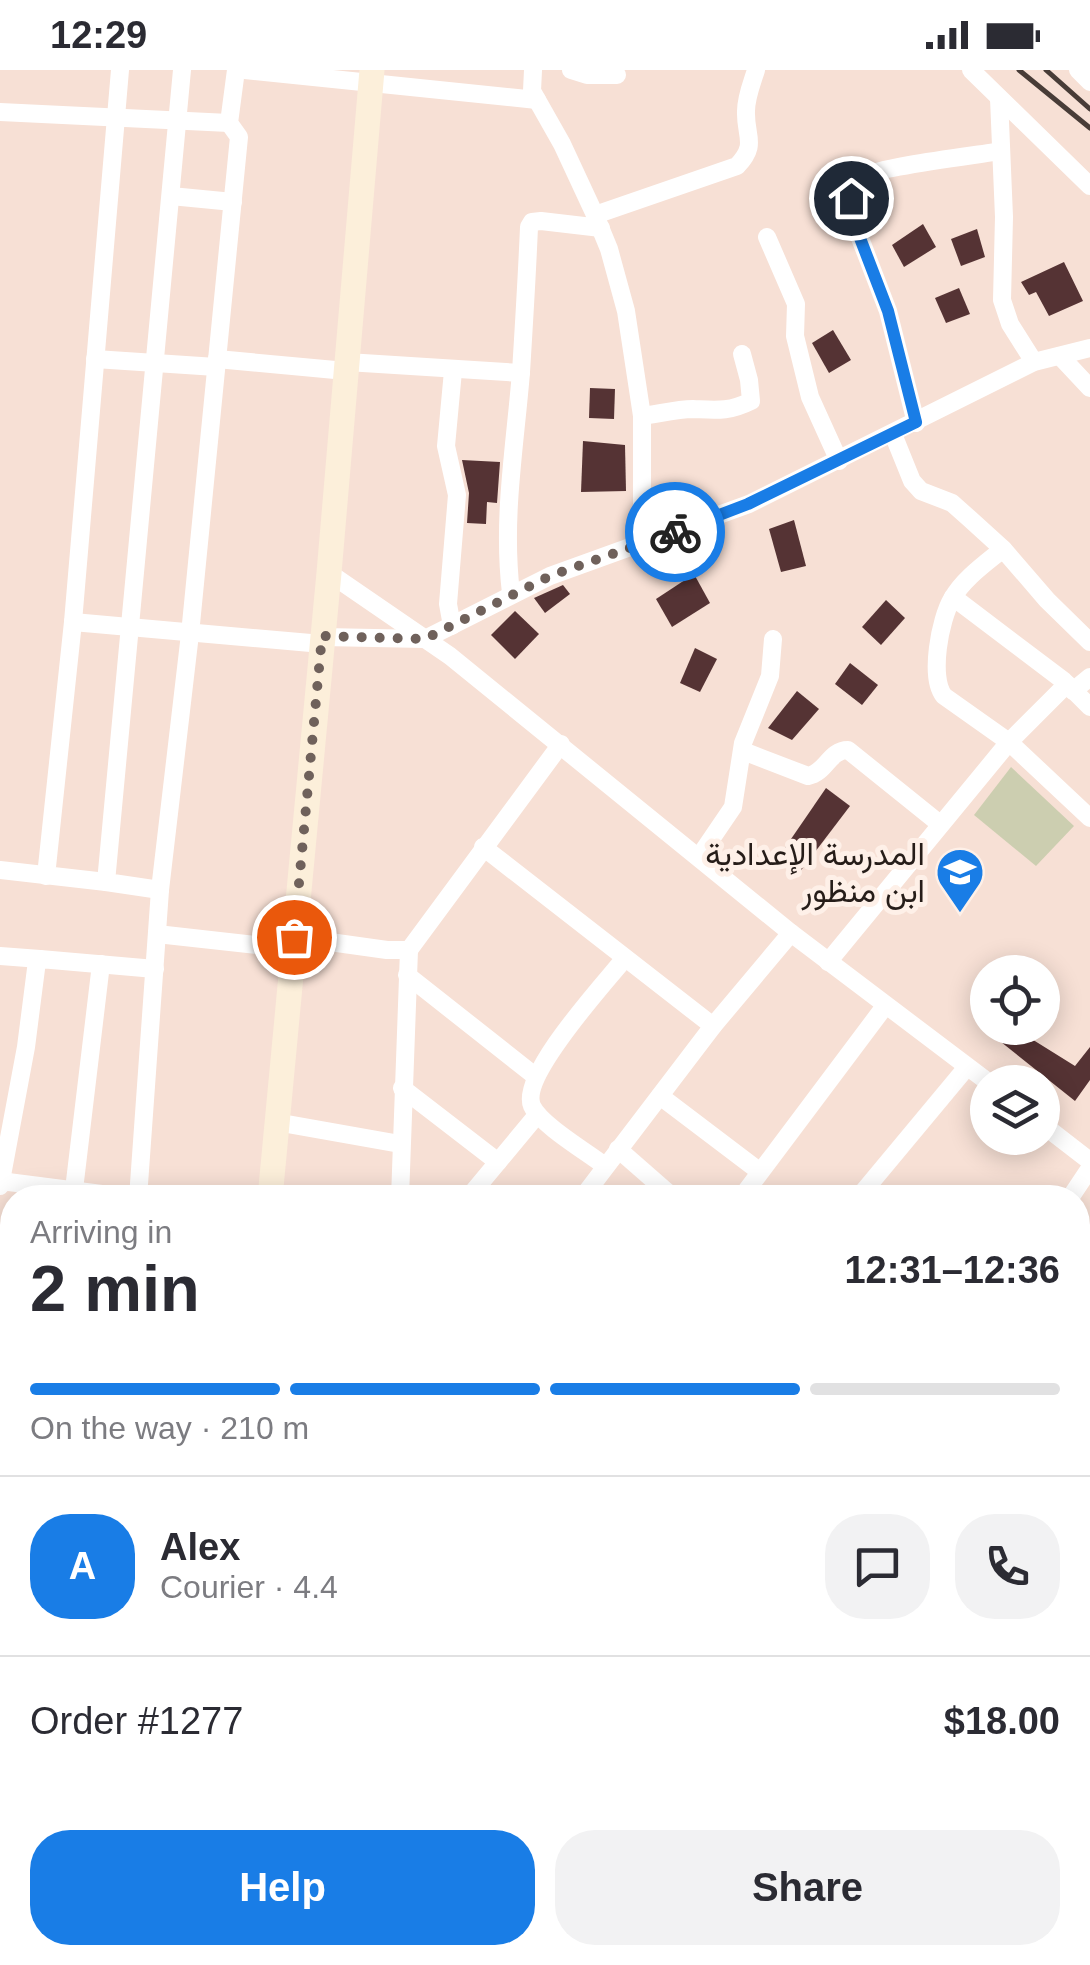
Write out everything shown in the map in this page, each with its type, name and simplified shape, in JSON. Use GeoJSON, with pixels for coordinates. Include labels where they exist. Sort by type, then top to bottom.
{"type":"FeatureCollection","features":[{"type":"Feature","properties":{"kind":"main road"},"geometry":{"type":"LineString","coordinates":[[271,1185],[371,77]]}},
{"type":"Feature","properties":{"kind":"street"},"geometry":{"type":"LineString","coordinates":[[46,876],[73,622],[120,70]]}},
{"type":"Feature","properties":{"kind":"street"},"geometry":{"type":"LineString","coordinates":[[106,882],[182,70]]}},
{"type":"Feature","properties":{"kind":"street"},"geometry":{"type":"LineString","coordinates":[[137,1185],[160,890],[190,634],[239,137],[229,124],[236,70]]}},
{"type":"Feature","properties":{"kind":"street"},"geometry":{"type":"LineString","coordinates":[[245,70],[371,77],[537,100]]}},
{"type":"Feature","properties":{"kind":"street"},"geometry":{"type":"LineString","coordinates":[[533,70],[532,91],[598,222],[626,311],[642,416],[642,544]]}},
{"type":"Feature","properties":{"kind":"street"},"geometry":{"type":"LineString","coordinates":[[571,70],[587,75],[617,75]]}},
{"type":"Feature","properties":{"kind":"street"},"geometry":{"type":"LineString","coordinates":[[511,594],[508,491],[521,374],[529,227],[532,222],[598,222],[737,166],[748,154],[750,140],[745,114],[756,70]]}},
{"type":"Feature","properties":{"kind":"street"},"geometry":{"type":"LineString","coordinates":[[971,70],[1090,186]]}},
{"type":"Feature","properties":{"kind":"street"},"geometry":{"type":"LineString","coordinates":[[1078,70],[1090,82]]}},
{"type":"Feature","properties":{"kind":"street"},"geometry":{"type":"LineString","coordinates":[[999,98],[1004,217],[1002,300],[1010,324],[1034,362]]}},
{"type":"Feature","properties":{"kind":"street"},"geometry":{"type":"LineString","coordinates":[[0,112],[229,124]]}},
{"type":"Feature","properties":{"kind":"street"},"geometry":{"type":"LineString","coordinates":[[916,422],[888,311],[850,212],[851,198],[868,174],[879,170],[1000,151]]}},
{"type":"Feature","properties":{"kind":"street"},"geometry":{"type":"LineString","coordinates":[[172,196],[233,202]]}},
{"type":"Feature","properties":{"kind":"street"},"geometry":{"type":"LineString","coordinates":[[767,237],[796,304],[794,336],[810,397],[839,462]]}},
{"type":"Feature","properties":{"kind":"street"},"geometry":{"type":"LineString","coordinates":[[73,622],[190,634],[322,640],[425,639],[511,594],[748,504],[1034,362],[1090,348]]}},
{"type":"Feature","properties":{"kind":"street"},"geometry":{"type":"LineString","coordinates":[[642,416],[692,409],[733,410],[751,401],[742,354]]}},
{"type":"Feature","properties":{"kind":"street"},"geometry":{"type":"LineString","coordinates":[[1060,356],[1090,388]]}},
{"type":"Feature","properties":{"kind":"street"},"geometry":{"type":"LineString","coordinates":[[95,359],[521,374]]}},
{"type":"Feature","properties":{"kind":"street"},"geometry":{"type":"LineString","coordinates":[[452,626],[448,604],[457,496],[446,446],[453,372]]}},
{"type":"Feature","properties":{"kind":"street"},"geometry":{"type":"LineString","coordinates":[[892,434],[912,482],[920,491],[952,503],[1003,549],[1090,642]]}},
{"type":"Feature","properties":{"kind":"street"},"geometry":{"type":"LineString","coordinates":[[1003,549],[953,597],[937,664],[937,688],[1009,742],[1090,818]]}},
{"type":"Feature","properties":{"kind":"street"},"geometry":{"type":"LineString","coordinates":[[329,573],[425,639],[561,744],[791,933],[968,1067],[869,1185]]}},
{"type":"Feature","properties":{"kind":"street"},"geometry":{"type":"LineString","coordinates":[[953,597],[1090,707]]}},
{"type":"Feature","properties":{"kind":"street"},"geometry":{"type":"LineString","coordinates":[[699,858],[733,807],[742,751],[770,676],[773,639]]}},
{"type":"Feature","properties":{"kind":"street"},"geometry":{"type":"LineString","coordinates":[[828,962],[1009,742],[1070,688],[1090,677]]}},
{"type":"Feature","properties":{"kind":"street"},"geometry":{"type":"LineString","coordinates":[[400,1185],[408,950],[561,744]]}},
{"type":"Feature","properties":{"kind":"street"},"geometry":{"type":"LineString","coordinates":[[742,751],[808,776],[816,775],[836,752],[848,750],[940,824]]}},
{"type":"Feature","properties":{"kind":"street"},"geometry":{"type":"LineString","coordinates":[[483,847],[713,1026]]}},
{"type":"Feature","properties":{"kind":"street"},"geometry":{"type":"LineString","coordinates":[[0,870],[160,890]]}},
{"type":"Feature","properties":{"kind":"street"},"geometry":{"type":"LineString","coordinates":[[591,1185],[713,1026],[791,933]]}},
{"type":"Feature","properties":{"kind":"street"},"geometry":{"type":"LineString","coordinates":[[157,934],[408,950]]}},
{"type":"Feature","properties":{"kind":"street"},"geometry":{"type":"LineString","coordinates":[[0,956],[154,970]]}},
{"type":"Feature","properties":{"kind":"street"},"geometry":{"type":"LineString","coordinates":[[0,1183],[40,958]]}},
{"type":"Feature","properties":{"kind":"street"},"geometry":{"type":"LineString","coordinates":[[605,1166],[538,1115],[530,1098],[534,1076],[625,958]]}},
{"type":"Feature","properties":{"kind":"street"},"geometry":{"type":"LineString","coordinates":[[74,1185],[101,964]]}},
{"type":"Feature","properties":{"kind":"street"},"geometry":{"type":"LineString","coordinates":[[407,975],[534,1076]]}},
{"type":"Feature","properties":{"kind":"street"},"geometry":{"type":"LineString","coordinates":[[750,1185],[885,1006]]}},
{"type":"Feature","properties":{"kind":"street"},"geometry":{"type":"LineString","coordinates":[[402,1088],[498,1162]]}},
{"type":"Feature","properties":{"kind":"street"},"geometry":{"type":"LineString","coordinates":[[660,1096],[759,1171]]}},
{"type":"Feature","properties":{"kind":"street"},"geometry":{"type":"LineString","coordinates":[[479,1185],[538,1115]]}},
{"type":"Feature","properties":{"kind":"street"},"geometry":{"type":"LineString","coordinates":[[276,1122],[400,1144]]}},
{"type":"Feature","properties":{"kind":"street"},"geometry":{"type":"LineString","coordinates":[[1060,1138],[1090,1160]]}},
{"type":"Feature","properties":{"kind":"street"},"geometry":{"type":"LineString","coordinates":[[618,1149],[659,1185]]}},
{"type":"Feature","properties":{"kind":"green space"},"geometry":{"type":"Polygon","coordinates":[[[1011,767],[1074,826],[1036,866],[974,815],[1011,767]]]}},
{"type":"Feature","properties":{"kind":"building"},"geometry":{"type":"Polygon","coordinates":[[[923,224],[936,247],[904,267],[892,245],[923,224]]]}},
{"type":"Feature","properties":{"kind":"building"},"geometry":{"type":"Polygon","coordinates":[[[977,229],[985,257],[961,266],[951,239],[977,229]]]}},
{"type":"Feature","properties":{"kind":"building"},"geometry":{"type":"Polygon","coordinates":[[[1064,262],[1083,301],[1049,316],[1036,292],[1029,295],[1021,282],[1064,262]]]}},
{"type":"Feature","properties":{"kind":"building"},"geometry":{"type":"Polygon","coordinates":[[[959,288],[970,314],[946,323],[935,298],[959,288]]]}},
{"type":"Feature","properties":{"kind":"building"},"geometry":{"type":"Polygon","coordinates":[[[833,330],[851,360],[829,373],[812,343],[833,330]]]}},
{"type":"Feature","properties":{"kind":"building"},"geometry":{"type":"Polygon","coordinates":[[[590,388],[615,389],[614,419],[589,418],[590,388]]]}},
{"type":"Feature","properties":{"kind":"building"},"geometry":{"type":"Polygon","coordinates":[[[583,441],[625,445],[626,491],[581,492],[583,441]]]}},
{"type":"Feature","properties":{"kind":"building"},"geometry":{"type":"Polygon","coordinates":[[[462,460],[500,462],[497,503],[487,502],[486,524],[467,523],[469,493],[462,460]]]}},
{"type":"Feature","properties":{"kind":"building"},"geometry":{"type":"Polygon","coordinates":[[[794,520],[806,566],[781,572],[769,529],[794,520]]]}},
{"type":"Feature","properties":{"kind":"building"},"geometry":{"type":"Polygon","coordinates":[[[694,574],[710,603],[672,627],[656,599],[694,574]]]}},
{"type":"Feature","properties":{"kind":"building"},"geometry":{"type":"Polygon","coordinates":[[[563,585],[570,594],[545,613],[534,598],[563,585]]]}},
{"type":"Feature","properties":{"kind":"building"},"geometry":{"type":"Polygon","coordinates":[[[886,600],[905,618],[881,645],[862,627],[886,600]]]}},
{"type":"Feature","properties":{"kind":"building"},"geometry":{"type":"Polygon","coordinates":[[[515,611],[539,634],[515,659],[491,635],[515,611]]]}},
{"type":"Feature","properties":{"kind":"building"},"geometry":{"type":"Polygon","coordinates":[[[695,648],[717,659],[700,692],[680,683],[695,648]]]}},
{"type":"Feature","properties":{"kind":"building"},"geometry":{"type":"Polygon","coordinates":[[[850,663],[878,685],[862,705],[835,684],[850,663]]]}},
{"type":"Feature","properties":{"kind":"building"},"geometry":{"type":"Polygon","coordinates":[[[797,691],[819,709],[792,740],[768,728],[797,691]]]}},
{"type":"Feature","properties":{"kind":"building"},"geometry":{"type":"Polygon","coordinates":[[[826,788],[850,806],[799,873],[778,858],[826,788]]]}},
{"type":"Feature","properties":{"kind":"building"},"geometry":{"type":"Polygon","coordinates":[[[1005,1045],[1041,1045],[1075,1066],[1090,1047],[1090,1080],[1075,1101],[1060,1089],[1060,1065],[1030,1065],[1005,1045]]]}},
{"type":"Feature","properties":{"kind":"railway"},"geometry":{"type":"LineString","coordinates":[[1019,70],[1090,128]]}},
{"type":"Feature","properties":{"kind":"railway"},"geometry":{"type":"LineString","coordinates":[[1046,70],[1090,109]]}},
{"type":"Feature","properties":{"kind":"way so far"},"geometry":{"type":"LineString","coordinates":[[294,937],[322,636],[425,639],[550,576],[675,532]]}},
{"type":"Feature","properties":{"kind":"place","name":"المدرسة الإعدادية ابن منظور"},"geometry":{"type":"Point","coordinates":[960,914]}},
{"type":"Feature","properties":{"kind":"route"},"geometry":{"type":"LineString","coordinates":[[675,532],[748,504],[916,422],[888,311],[850,212],[851,198]]}}]}
